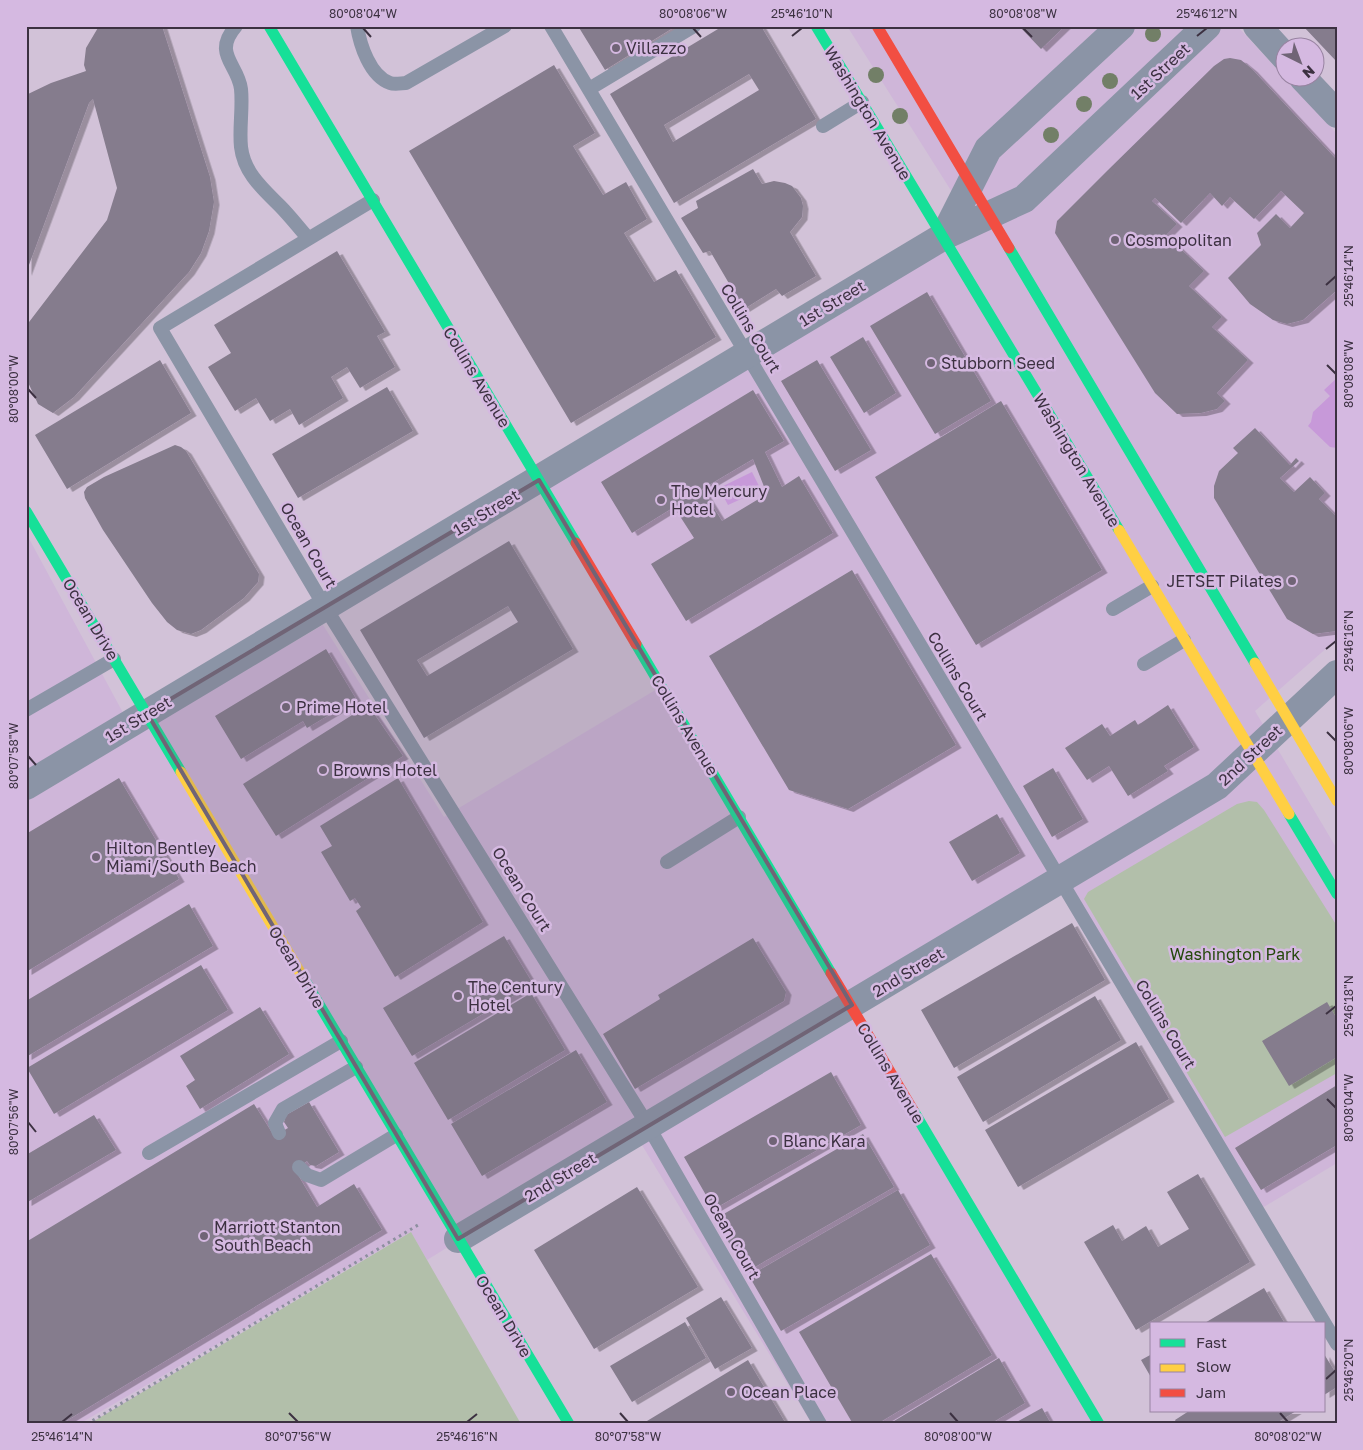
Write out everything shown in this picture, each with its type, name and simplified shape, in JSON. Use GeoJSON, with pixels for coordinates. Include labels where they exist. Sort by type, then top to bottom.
{"type":"FeatureCollection","features":[{"type":"Feature","properties":{"kind":"street","name":"Collins Avenue"},"geometry":{"type":"LineString","coordinates":[[269,26],[852,1005],[1099,1424]]}},
{"type":"Feature","properties":{"kind":"street","name":"Washington Avenue"},"geometry":{"type":"LineString","coordinates":[[816,26],[944,236],[1337,894]]}},
{"type":"Feature","properties":{"kind":"street"},"geometry":{"type":"LineString","coordinates":[[877,26],[970,186],[1337,801]]}},
{"type":"Feature","properties":{"kind":"street"},"geometry":{"type":"LineString","coordinates":[[944,236],[988,149],[1121,26]]}},
{"type":"Feature","properties":{"kind":"street","name":"1st Street"},"geometry":{"type":"LineString","coordinates":[[26,786],[944,236],[1024,199],[1207,26]]}},
{"type":"Feature","properties":{"kind":"street"},"geometry":{"type":"LineString","coordinates":[[1257,26],[1276,47]]}},
{"type":"Feature","properties":{"kind":"street"},"geometry":{"type":"LineString","coordinates":[[1312,88],[1337,114]]}},
{"type":"Feature","properties":{"kind":"street","name":"Ocean Drive"},"geometry":{"type":"LineString","coordinates":[[26,511],[569,1424]]}},
{"type":"Feature","properties":{"kind":"street","name":"2nd Street"},"geometry":{"type":"LineString","coordinates":[[458,1239],[648,1124],[1060,882],[1217,786],[1337,674]]}},
{"type":"Feature","properties":{"kind":"lane"},"geometry":{"type":"LineString","coordinates":[[236,26],[229,35],[226,52],[229,64],[241,88],[241,149],[246,165],[261,190],[281,207],[308,238],[373,200]]}},
{"type":"Feature","properties":{"kind":"lane"},"geometry":{"type":"LineString","coordinates":[[358,26],[359,36],[368,60],[376,72],[391,83],[406,83],[505,26]]}},
{"type":"Feature","properties":{"kind":"lane","name":"Collins Court"},"geometry":{"type":"LineString","coordinates":[[552,26],[1060,882],[1324,1322]]}},
{"type":"Feature","properties":{"kind":"lane"},"geometry":{"type":"LineString","coordinates":[[589,89],[694,26]]}},
{"type":"Feature","properties":{"kind":"lane"},"geometry":{"type":"LineString","coordinates":[[822,126],[862,102]]}},
{"type":"Feature","properties":{"kind":"lane","name":"Ocean Court"},"geometry":{"type":"LineString","coordinates":[[308,238],[160,328],[325,607],[648,1124],[820,1424]]}},
{"type":"Feature","properties":{"kind":"lane"},"geometry":{"type":"LineString","coordinates":[[1113,610],[1152,586]]}},
{"type":"Feature","properties":{"kind":"lane"},"geometry":{"type":"LineString","coordinates":[[1144,664],[1184,640]]}},
{"type":"Feature","properties":{"kind":"lane"},"geometry":{"type":"LineString","coordinates":[[26,710],[114,659]]}},
{"type":"Feature","properties":{"kind":"lane"},"geometry":{"type":"LineString","coordinates":[[666,862],[739,816]]}},
{"type":"Feature","properties":{"kind":"lane"},"geometry":{"type":"LineString","coordinates":[[149,1153],[341,1041]]}},
{"type":"Feature","properties":{"kind":"lane"},"geometry":{"type":"LineString","coordinates":[[279,1133],[276,1123],[283,1109],[356,1067]]}},
{"type":"Feature","properties":{"kind":"lane"},"geometry":{"type":"LineString","coordinates":[[299,1167],[307,1175],[321,1180],[396,1135]]}},
{"type":"Feature","properties":{"kind":"lane","name":"Collins Court"},"geometry":{"type":"LineString","coordinates":[[1326,1326],[1337,1344]]}},
{"type":"Feature","properties":{"kind":"path"},"geometry":{"type":"LineString","coordinates":[[87,1424],[425,1221]]}},
{"type":"Feature","properties":{"kind":"highlighted area"},"geometry":{"type":"Polygon","coordinates":[[[539,480],[852,1005],[458,1239],[147,713],[539,480]]]}},
{"type":"Feature","properties":{"kind":"shaded area"},"geometry":{"type":"Polygon","coordinates":[[[847,26],[1237,26],[1276,68],[1276,88],[1294,88],[1337,134],[1337,639],[1255,711],[1337,849],[1337,1163],[1257,1211],[1060,882],[852,1005],[1099,1424],[812,1424],[634,1132],[427,1260],[411,1232],[79,1424],[26,1424],[26,533],[135,735],[323,625],[444,817],[662,686],[539,480],[969,219],[847,26]]]}},
{"type":"Feature","properties":{"kind":"shaded area"},"geometry":{"type":"Polygon","coordinates":[[[1337,378],[1337,448],[1330,447],[1308,426],[1313,412],[1330,396],[1324,390],[1337,378]]]}},
{"type":"Feature","properties":{"kind":"shaded area"},"geometry":{"type":"Polygon","coordinates":[[[752,472],[761,490],[728,505],[719,488],[752,472]]]}},
{"type":"Feature","properties":{"kind":"green space","name":"Washington Park"},"geometry":{"type":"Polygon","coordinates":[[[1249,801],[1257,802],[1264,810],[1337,926],[1337,1073],[1225,1137],[1084,899],[1088,892],[1237,804],[1249,801]]]}},
{"type":"Feature","properties":{"kind":"green space"},"geometry":{"type":"Polygon","coordinates":[[[411,1232],[521,1424],[89,1424],[411,1232]]]}},
{"type":"Feature","properties":{"kind":"building"},"geometry":{"type":"Polygon","coordinates":[[[99,26],[162,26],[210,177],[214,202],[209,231],[201,253],[189,272],[74,397],[53,413],[38,404],[26,378],[26,326],[107,220],[117,188],[93,99],[89,103],[26,273],[26,95],[51,83],[86,71],[84,65],[86,48],[99,26]]]}},
{"type":"Feature","properties":{"kind":"building","name":"Villazzo"},"geometry":{"type":"Polygon","coordinates":[[[578,26],[676,26],[605,70],[578,26]]]}},
{"type":"Feature","properties":{"kind":"building"},"geometry":{"type":"Polygon","coordinates":[[[723,26],[761,26],[816,119],[674,203],[610,94],[723,26]],[[749,74],[664,125],[673,142],[759,90],[749,74]]]}},
{"type":"Feature","properties":{"kind":"building"},"geometry":{"type":"Polygon","coordinates":[[[1019,26],[1065,26],[1041,49],[1019,26]]]}},
{"type":"Feature","properties":{"kind":"building"},"geometry":{"type":"Polygon","coordinates":[[[1303,26],[1337,26],[1337,62],[1326,50],[1326,38],[1314,38],[1303,26]]]}},
{"type":"Feature","properties":{"kind":"building","name":"Cosmopolitan"},"geometry":{"type":"Polygon","coordinates":[[[1224,59],[1241,60],[1252,69],[1337,160],[1337,290],[1303,320],[1287,324],[1273,320],[1250,304],[1228,278],[1261,245],[1257,233],[1276,214],[1290,228],[1304,213],[1281,191],[1254,219],[1230,197],[1222,206],[1210,193],[1181,223],[1155,198],[1152,201],[1177,224],[1166,235],[1204,271],[1189,286],[1222,317],[1212,327],[1248,360],[1217,393],[1225,401],[1217,409],[1201,413],[1177,414],[1155,393],[1055,233],[1057,221],[1108,170],[1214,66],[1224,59]]]}},
{"type":"Feature","properties":{"kind":"building"},"geometry":{"type":"Polygon","coordinates":[[[554,65],[595,133],[573,146],[603,195],[626,182],[647,219],[624,233],[654,282],[676,270],[716,337],[571,423],[409,151],[554,65]]]}},
{"type":"Feature","properties":{"kind":"building"},"geometry":{"type":"Polygon","coordinates":[[[753,169],[762,184],[774,181],[785,183],[792,186],[801,198],[803,206],[802,217],[790,232],[816,276],[782,296],[776,289],[744,309],[710,251],[703,253],[681,218],[698,208],[696,201],[753,169]]]}},
{"type":"Feature","properties":{"kind":"building"},"geometry":{"type":"Polygon","coordinates":[[[337,251],[385,332],[377,336],[395,367],[360,388],[347,367],[331,377],[343,398],[299,425],[290,409],[270,421],[256,398],[235,411],[208,367],[231,353],[214,325],[337,251]]]}},
{"type":"Feature","properties":{"kind":"building","name":"Stubborn Seed"},"geometry":{"type":"Polygon","coordinates":[[[927,292],[991,401],[935,434],[870,326],[927,292]]]}},
{"type":"Feature","properties":{"kind":"building"},"geometry":{"type":"Polygon","coordinates":[[[863,337],[896,393],[864,413],[830,357],[863,337]]]}},
{"type":"Feature","properties":{"kind":"building"},"geometry":{"type":"Polygon","coordinates":[[[160,360],[191,413],[67,489],[35,435],[160,360]]]}},
{"type":"Feature","properties":{"kind":"building"},"geometry":{"type":"Polygon","coordinates":[[[817,360],[871,450],[835,471],[781,381],[817,360]]]}},
{"type":"Feature","properties":{"kind":"building"},"geometry":{"type":"Polygon","coordinates":[[[387,387],[413,431],[298,498],[272,454],[387,387]]]}},
{"type":"Feature","properties":{"kind":"building","name":"The Mercury Hotel"},"geometry":{"type":"Polygon","coordinates":[[[753,390],[784,441],[765,452],[782,487],[799,476],[833,533],[686,621],[651,564],[694,538],[674,507],[632,533],[601,482],[753,390]],[[753,459],[702,489],[722,521],[767,494],[753,459]]]}},
{"type":"Feature","properties":{"kind":"building"},"geometry":{"type":"Polygon","coordinates":[[[1001,401],[1102,570],[976,645],[875,477],[1001,401]]]}},
{"type":"Feature","properties":{"kind":"building"},"geometry":{"type":"Polygon","coordinates":[[[1255,428],[1290,465],[1296,458],[1299,461],[1280,478],[1294,492],[1310,477],[1325,493],[1319,499],[1337,517],[1337,631],[1313,634],[1287,619],[1214,498],[1214,486],[1219,471],[1238,453],[1233,448],[1255,428]]]}},
{"type":"Feature","properties":{"kind":"building"},"geometry":{"type":"Polygon","coordinates":[[[175,445],[186,451],[259,574],[258,582],[244,598],[201,630],[191,634],[177,630],[167,622],[152,603],[103,530],[85,498],[84,492],[87,487],[104,477],[175,445]]]}},
{"type":"Feature","properties":{"kind":"building"},"geometry":{"type":"Polygon","coordinates":[[[509,541],[573,649],[424,738],[360,630],[509,541]],[[508,606],[417,660],[427,676],[518,622],[508,606]]]}},
{"type":"Feature","properties":{"kind":"building"},"geometry":{"type":"Polygon","coordinates":[[[852,570],[956,745],[848,809],[789,790],[709,656],[852,570]]]}},
{"type":"Feature","properties":{"kind":"building","name":"Prime Hotel"},"geometry":{"type":"Polygon","coordinates":[[[326,649],[356,699],[307,728],[303,721],[241,759],[215,716],[326,649]]]}},
{"type":"Feature","properties":{"kind":"building","name":"Browns Hotel"},"geometry":{"type":"Polygon","coordinates":[[[368,705],[403,756],[276,836],[243,784],[368,705]]]}},
{"type":"Feature","properties":{"kind":"building"},"geometry":{"type":"Polygon","coordinates":[[[1168,705],[1194,747],[1164,766],[1168,771],[1128,796],[1109,766],[1087,780],[1065,748],[1102,724],[1110,736],[1135,720],[1138,725],[1168,705]]]}},
{"type":"Feature","properties":{"kind":"building"},"geometry":{"type":"Polygon","coordinates":[[[1053,768],[1083,819],[1052,837],[1023,786],[1053,768]]]}},
{"type":"Feature","properties":{"kind":"building","name":"Hilton Bentley Miami/South Beach"},"geometry":{"type":"Polygon","coordinates":[[[119,778],[179,879],[26,972],[26,834],[119,778]]]}},
{"type":"Feature","properties":{"kind":"building"},"geometry":{"type":"Polygon","coordinates":[[[398,778],[483,922],[395,977],[356,911],[361,907],[355,898],[350,901],[321,852],[332,846],[320,826],[398,778]]]}},
{"type":"Feature","properties":{"kind":"building"},"geometry":{"type":"Polygon","coordinates":[[[997,814],[1020,853],[972,881],[949,842],[997,814]]]}},
{"type":"Feature","properties":{"kind":"building"},"geometry":{"type":"Polygon","coordinates":[[[189,904],[213,946],[26,1057],[26,1001],[189,904]]]}},
{"type":"Feature","properties":{"kind":"building"},"geometry":{"type":"Polygon","coordinates":[[[1072,923],[1105,980],[954,1068],[921,1010],[1072,923]]]}},
{"type":"Feature","properties":{"kind":"building","name":"The Century Hotel"},"geometry":{"type":"Polygon","coordinates":[[[504,936],[533,984],[412,1056],[383,1008],[504,936]]]}},
{"type":"Feature","properties":{"kind":"building"},"geometry":{"type":"Polygon","coordinates":[[[753,938],[786,992],[784,1001],[635,1089],[603,1034],[660,999],[658,995],[753,938]]]}},
{"type":"Feature","properties":{"kind":"building"},"geometry":{"type":"Polygon","coordinates":[[[201,965],[228,1010],[54,1114],[27,1068],[201,965]]]}},
{"type":"Feature","properties":{"kind":"building"},"geometry":{"type":"Polygon","coordinates":[[[531,993],[565,1050],[448,1120],[414,1063],[531,993]]]}},
{"type":"Feature","properties":{"kind":"building"},"geometry":{"type":"Polygon","coordinates":[[[1095,996],[1121,1040],[983,1122],[957,1077],[1095,996]]]}},
{"type":"Feature","properties":{"kind":"building"},"geometry":{"type":"Polygon","coordinates":[[[1327,1002],[1337,1019],[1337,1057],[1289,1086],[1262,1041],[1327,1002]]]}},
{"type":"Feature","properties":{"kind":"building"},"geometry":{"type":"Polygon","coordinates":[[[260,1007],[289,1054],[200,1109],[186,1086],[195,1080],[180,1056],[260,1007]]]}},
{"type":"Feature","properties":{"kind":"building"},"geometry":{"type":"Polygon","coordinates":[[[1136,1042],[1169,1099],[1018,1187],[985,1130],[1136,1042]]]}},
{"type":"Feature","properties":{"kind":"building"},"geometry":{"type":"Polygon","coordinates":[[[576,1050],[607,1102],[482,1176],[451,1124],[576,1050]]]}},
{"type":"Feature","properties":{"kind":"building","name":"Blanc Kara"},"geometry":{"type":"Polygon","coordinates":[[[831,1072],[861,1125],[714,1209],[684,1157],[831,1072]]]}},
{"type":"Feature","properties":{"kind":"building"},"geometry":{"type":"Polygon","coordinates":[[[1337,1085],[1337,1145],[1261,1190],[1235,1148],[1337,1085]]]}},
{"type":"Feature","properties":{"kind":"building","name":"Marriott Stanton South Beach"},"geometry":{"type":"Polygon","coordinates":[[[309,1102],[339,1152],[316,1166],[310,1165],[307,1161],[295,1170],[317,1207],[354,1184],[382,1230],[61,1424],[26,1424],[26,1242],[254,1104],[274,1136],[288,1128],[284,1122],[286,1115],[309,1102]]]}},
{"type":"Feature","properties":{"kind":"building"},"geometry":{"type":"Polygon","coordinates":[[[94,1115],[116,1150],[26,1203],[26,1155],[94,1115]]]}},
{"type":"Feature","properties":{"kind":"building"},"geometry":{"type":"Polygon","coordinates":[[[863,1134],[894,1187],[746,1272],[715,1219],[863,1134]]]}},
{"type":"Feature","properties":{"kind":"building"},"geometry":{"type":"Polygon","coordinates":[[[1198,1174],[1250,1262],[1136,1330],[1084,1242],[1113,1225],[1122,1241],[1146,1226],[1158,1247],[1189,1229],[1167,1192],[1198,1174]]]}},
{"type":"Feature","properties":{"kind":"building"},"geometry":{"type":"Polygon","coordinates":[[[637,1187],[698,1287],[594,1349],[534,1250],[637,1187]]]}},
{"type":"Feature","properties":{"kind":"building"},"geometry":{"type":"Polygon","coordinates":[[[898,1190],[930,1245],[781,1331],[749,1276],[898,1190]]]}},
{"type":"Feature","properties":{"kind":"building"},"geometry":{"type":"Polygon","coordinates":[[[931,1254],[992,1355],[877,1424],[853,1424],[799,1332],[931,1254]]]}},
{"type":"Feature","properties":{"kind":"building"},"geometry":{"type":"Polygon","coordinates":[[[1264,1288],[1284,1322],[1206,1322],[1264,1288]]]}},
{"type":"Feature","properties":{"kind":"building"},"geometry":{"type":"Polygon","coordinates":[[[721,1297],[752,1348],[715,1369],[686,1318],[721,1297]]]}},
{"type":"Feature","properties":{"kind":"building"},"geometry":{"type":"Polygon","coordinates":[[[685,1322],[706,1358],[632,1402],[610,1366],[685,1322]]]}},
{"type":"Feature","properties":{"kind":"building"},"geometry":{"type":"Polygon","coordinates":[[[1150,1355],[1150,1376],[1141,1360],[1150,1355]]]}},
{"type":"Feature","properties":{"kind":"building"},"geometry":{"type":"Polygon","coordinates":[[[1326,1357],[1337,1375],[1337,1387],[1326,1394],[1326,1357]]]}},
{"type":"Feature","properties":{"kind":"building"},"geometry":{"type":"Polygon","coordinates":[[[999,1358],[1025,1403],[990,1424],[889,1424],[999,1358]]]}},
{"type":"Feature","properties":{"kind":"building","name":"Ocean Place"},"geometry":{"type":"Polygon","coordinates":[[[748,1360],[786,1424],[642,1424],[748,1360]]]}},
{"type":"Feature","properties":{"kind":"building"},"geometry":{"type":"Polygon","coordinates":[[[1042,1408],[1051,1424],[1013,1424],[1042,1408]]]}},
{"type":"Feature","properties":{"kind":"building"},"geometry":{"type":"Polygon","coordinates":[[[1187,1412],[1294,1412],[1275,1424],[1177,1424],[1175,1420],[1187,1412]]]}},
{"type":"Feature","properties":{"kind":"traffic: fast"},"geometry":{"type":"LineString","coordinates":[[269,26],[576,543]]}},
{"type":"Feature","properties":{"kind":"traffic: fast"},"geometry":{"type":"LineString","coordinates":[[816,26],[1119,530]]}},
{"type":"Feature","properties":{"kind":"traffic: fast"},"geometry":{"type":"LineString","coordinates":[[1009,248],[1255,663]]}},
{"type":"Feature","properties":{"kind":"traffic: fast"},"geometry":{"type":"LineString","coordinates":[[26,511],[181,772]]}},
{"type":"Feature","properties":{"kind":"traffic: fast"},"geometry":{"type":"LineString","coordinates":[[636,644],[831,973]]}},
{"type":"Feature","properties":{"kind":"traffic: fast"},"geometry":{"type":"LineString","coordinates":[[1289,814],[1337,894]]}},
{"type":"Feature","properties":{"kind":"traffic: fast"},"geometry":{"type":"LineString","coordinates":[[304,979],[569,1424]]}},
{"type":"Feature","properties":{"kind":"traffic: fast"},"geometry":{"type":"LineString","coordinates":[[913,1110],[1099,1424]]}},
{"type":"Feature","properties":{"kind":"traffic: slow"},"geometry":{"type":"LineString","coordinates":[[1119,530],[1289,814]]}},
{"type":"Feature","properties":{"kind":"traffic: slow"},"geometry":{"type":"LineString","coordinates":[[1255,663],[1337,801]]}},
{"type":"Feature","properties":{"kind":"traffic: slow"},"geometry":{"type":"LineString","coordinates":[[181,772],[304,979]]}},
{"type":"Feature","properties":{"kind":"traffic: jam"},"geometry":{"type":"LineString","coordinates":[[877,26],[1009,248]]}},
{"type":"Feature","properties":{"kind":"traffic: jam"},"geometry":{"type":"LineString","coordinates":[[576,543],[636,644]]}},
{"type":"Feature","properties":{"kind":"traffic: jam"},"geometry":{"type":"LineString","coordinates":[[831,973],[913,1110]]}},
{"type":"Feature","properties":{"kind":"place","name":"Villazzo"},"geometry":{"type":"Point","coordinates":[616,48]}},
{"type":"Feature","properties":{"kind":"place","name":"Cosmopolitan"},"geometry":{"type":"Point","coordinates":[1115,240]}},
{"type":"Feature","properties":{"kind":"place","name":"Stubborn Seed"},"geometry":{"type":"Point","coordinates":[931,363]}},
{"type":"Feature","properties":{"kind":"place","name":"The Mercury Hotel"},"geometry":{"type":"Point","coordinates":[661,500]}},
{"type":"Feature","properties":{"kind":"place","name":"JETSET Pilates"},"geometry":{"type":"Point","coordinates":[1292,581]}},
{"type":"Feature","properties":{"kind":"place","name":"Prime Hotel"},"geometry":{"type":"Point","coordinates":[286,707]}},
{"type":"Feature","properties":{"kind":"place","name":"Browns Hotel"},"geometry":{"type":"Point","coordinates":[323,770]}},
{"type":"Feature","properties":{"kind":"place","name":"Hilton Bentley Miami/South Beach"},"geometry":{"type":"Point","coordinates":[96,857]}},
{"type":"Feature","properties":{"kind":"place","name":"The Century Hotel"},"geometry":{"type":"Point","coordinates":[458,996]}},
{"type":"Feature","properties":{"kind":"place","name":"Blanc Kara"},"geometry":{"type":"Point","coordinates":[773,1141]}},
{"type":"Feature","properties":{"kind":"place","name":"Marriott Stanton South Beach"},"geometry":{"type":"Point","coordinates":[204,1236]}},
{"type":"Feature","properties":{"kind":"place","name":"Ocean Place"},"geometry":{"type":"Point","coordinates":[731,1392]}}]}
